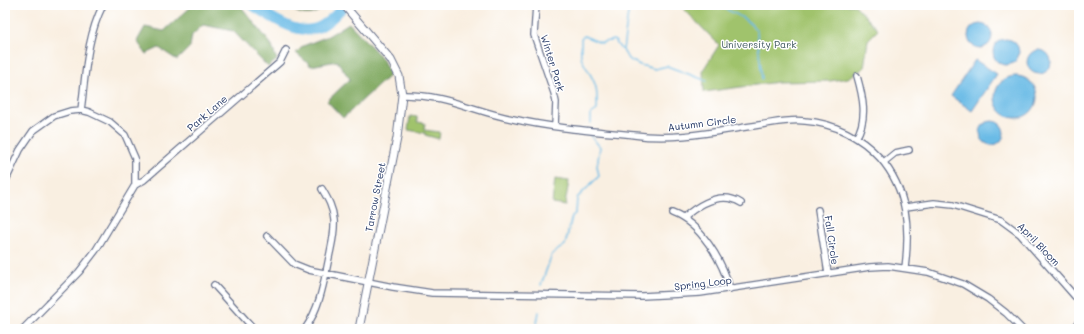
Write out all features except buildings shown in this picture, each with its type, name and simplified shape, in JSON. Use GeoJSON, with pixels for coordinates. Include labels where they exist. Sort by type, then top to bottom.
{"type":"FeatureCollection","features":[{"type":"Feature","properties":{"kind":"main road","name":"Tarrow Street"},"geometry":{"type":"LineString","coordinates":[[344,5],[382,48],[396,69],[402,94],[397,138],[359,329]]}},
{"type":"Feature","properties":{"kind":"street"},"geometry":{"type":"LineString","coordinates":[[81,110],[89,43],[93,28],[103,5]]}},
{"type":"Feature","properties":{"kind":"street","name":"Winter Park"},"geometry":{"type":"LineString","coordinates":[[536,5],[534,35],[554,93],[556,102],[555,126]]}},
{"type":"Feature","properties":{"kind":"street","name":"Park Lane"},"geometry":{"type":"LineString","coordinates":[[134,185],[144,180],[280,62],[286,50]]}},
{"type":"Feature","properties":{"kind":"street"},"geometry":{"type":"LineString","coordinates":[[856,138],[862,126],[863,118],[862,96],[857,76]]}},
{"type":"Feature","properties":{"kind":"street","name":"Autumn Circle"},"geometry":{"type":"LineString","coordinates":[[402,94],[445,98],[512,119],[555,126],[656,137],[690,135],[787,121],[804,120],[833,127],[867,145],[884,162],[896,181],[906,207],[909,233],[906,268]]}},
{"type":"Feature","properties":{"kind":"street"},"geometry":{"type":"LineString","coordinates":[[5,182],[25,140],[37,127],[54,116],[70,111],[81,110],[110,122],[125,136],[135,158],[134,185],[93,254],[79,272],[23,329]]}},
{"type":"Feature","properties":{"kind":"street"},"geometry":{"type":"LineString","coordinates":[[884,162],[895,153],[910,150]]}},
{"type":"Feature","properties":{"kind":"street"},"geometry":{"type":"LineString","coordinates":[[305,329],[318,306],[326,274],[335,222],[332,206],[322,189]]}},
{"type":"Feature","properties":{"kind":"street"},"geometry":{"type":"LineString","coordinates":[[683,218],[697,207],[710,201],[727,198],[741,203]]}},
{"type":"Feature","properties":{"kind":"street","name":"April Bloom"},"geometry":{"type":"LineString","coordinates":[[906,207],[934,203],[953,205],[1001,220],[1020,234],[1079,301]]}},
{"type":"Feature","properties":{"kind":"street","name":"Fall Circle"},"geometry":{"type":"LineString","coordinates":[[818,210],[828,274]]}},
{"type":"Feature","properties":{"kind":"street"},"geometry":{"type":"LineString","coordinates":[[672,213],[683,218],[716,253],[724,269],[730,289]]}},
{"type":"Feature","properties":{"kind":"street","name":"Spring Loop"},"geometry":{"type":"LineString","coordinates":[[267,236],[294,264],[309,270],[409,290],[454,294],[679,295],[730,289],[870,267],[906,268],[928,272],[962,284],[988,299],[1006,313],[1022,329]]}},
{"type":"Feature","properties":{"kind":"street"},"geometry":{"type":"LineString","coordinates":[[214,284],[254,329]]}},
{"type":"Feature","properties":{"kind":"street"},"geometry":{"type":"LineString","coordinates":[[1075,329],[1079,321]]}},
{"type":"Feature","properties":{"kind":"green space"},"geometry":{"type":"Polygon","coordinates":[[[193,5],[240,5],[271,44],[277,60],[268,67],[233,31],[203,25],[192,35],[190,47],[177,60],[159,48],[146,54],[137,41],[145,27],[164,31],[193,5]]]}},
{"type":"Feature","properties":{"kind":"green space"},"geometry":{"type":"Polygon","coordinates":[[[283,5],[327,5],[315,13],[305,14],[283,5]]]}},
{"type":"Feature","properties":{"kind":"green space","name":"University Park"},"geometry":{"type":"Polygon","coordinates":[[[680,5],[855,5],[878,30],[868,40],[864,68],[848,78],[830,81],[778,82],[704,92],[703,70],[719,45],[680,5]]]}},
{"type":"Feature","properties":{"kind":"green space"},"geometry":{"type":"Polygon","coordinates":[[[349,23],[382,58],[390,75],[343,118],[327,101],[350,79],[337,61],[311,66],[296,53],[303,46],[328,36],[349,23]]]}},
{"type":"Feature","properties":{"kind":"green space"},"geometry":{"type":"Polygon","coordinates":[[[410,116],[417,117],[417,122],[425,123],[424,130],[440,132],[439,139],[425,135],[425,133],[408,130],[410,116]]]}},
{"type":"Feature","properties":{"kind":"green space"},"geometry":{"type":"Polygon","coordinates":[[[555,179],[569,181],[565,205],[552,203],[555,179]]]}},
{"type":"Feature","properties":{"kind":"water"},"geometry":{"type":"Polygon","coordinates":[[[980,24],[989,27],[992,36],[989,45],[980,48],[971,45],[968,36],[971,27],[980,24]]]}},
{"type":"Feature","properties":{"kind":"water"},"geometry":{"type":"Polygon","coordinates":[[[1006,39],[1015,43],[1019,52],[1015,61],[1006,65],[997,61],[993,52],[997,43],[1006,39]]]}},
{"type":"Feature","properties":{"kind":"water"},"geometry":{"type":"Polygon","coordinates":[[[1039,50],[1048,53],[1051,62],[1048,71],[1039,74],[1030,71],[1027,62],[1030,53],[1039,50]]]}},
{"type":"Feature","properties":{"kind":"water"},"geometry":{"type":"Polygon","coordinates":[[[975,60],[997,74],[972,111],[951,96],[975,60]]]}},
{"type":"Feature","properties":{"kind":"water"},"geometry":{"type":"Polygon","coordinates":[[[1016,76],[1031,82],[1037,97],[1031,112],[1016,118],[1001,112],[995,97],[1001,82],[1016,76]]]}},
{"type":"Feature","properties":{"kind":"water"},"geometry":{"type":"Polygon","coordinates":[[[992,121],[1000,125],[1004,133],[1000,141],[992,145],[984,141],[980,133],[984,125],[992,121]]]}},
{"type":"Feature","properties":{"kind":"waterway"},"geometry":{"type":"LineString","coordinates":[[251,5],[291,27],[309,30],[325,24],[345,5]]}},
{"type":"Feature","properties":{"kind":"waterway"},"geometry":{"type":"LineString","coordinates":[[623,50],[628,13],[630,9],[637,5]]}},
{"type":"Feature","properties":{"kind":"waterway"},"geometry":{"type":"LineString","coordinates":[[717,5],[745,19],[754,27],[757,32],[762,79]]}},
{"type":"Feature","properties":{"kind":"waterway"},"geometry":{"type":"LineString","coordinates":[[591,123],[591,114],[597,110],[597,93],[594,82],[581,58],[581,38],[584,36],[601,43],[613,40],[615,41],[623,50],[628,59],[640,65],[655,69],[667,66],[707,81]]}},
{"type":"Feature","properties":{"kind":"waterway"},"geometry":{"type":"LineString","coordinates":[[541,285],[552,254],[565,245],[572,216],[576,213],[577,198],[599,176],[597,166],[600,147],[590,135]]}},
{"type":"Feature","properties":{"kind":"waterway"},"geometry":{"type":"LineString","coordinates":[[536,329],[539,312]]}}]}
